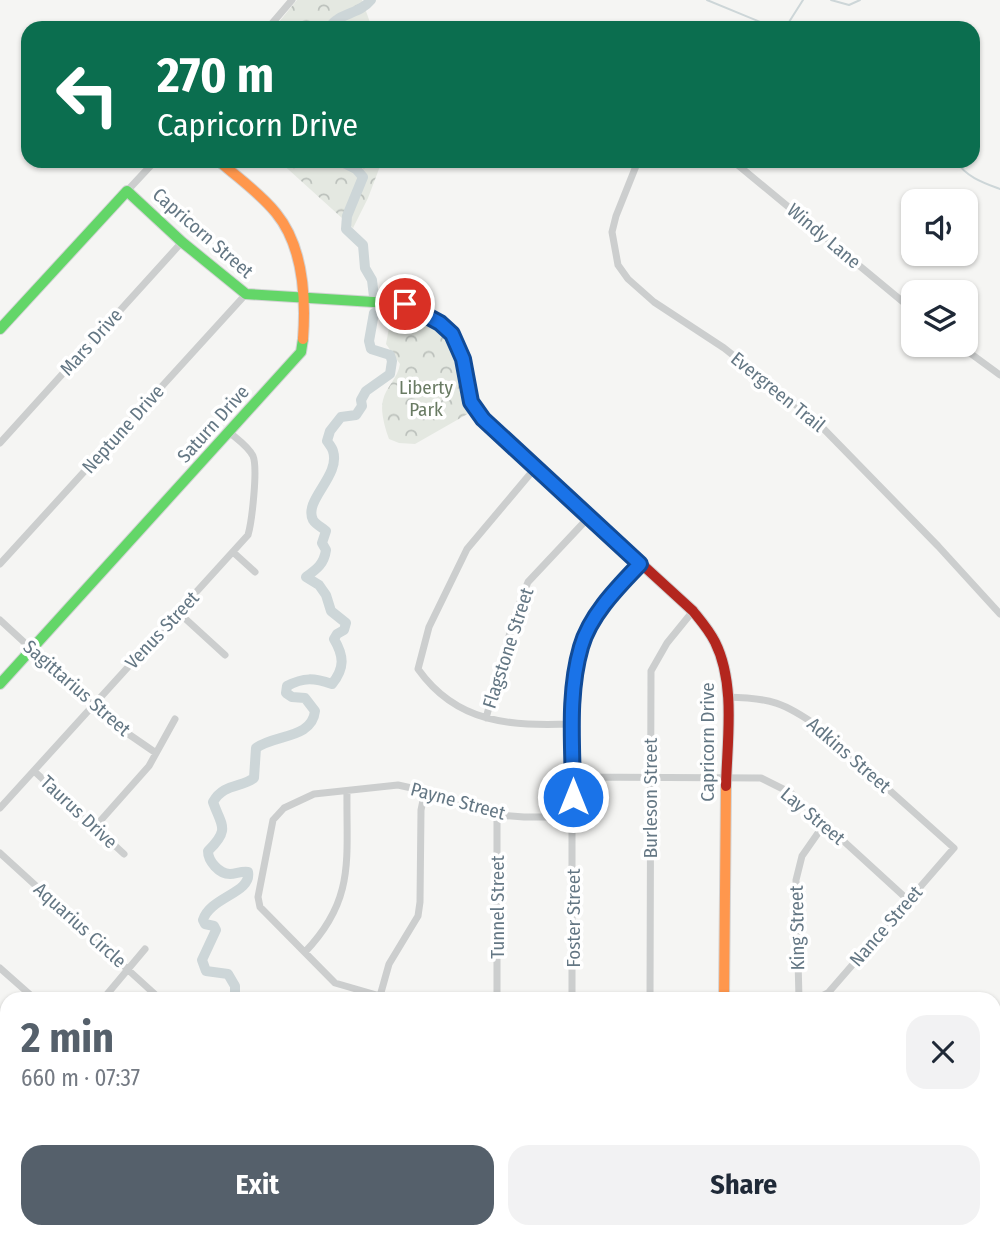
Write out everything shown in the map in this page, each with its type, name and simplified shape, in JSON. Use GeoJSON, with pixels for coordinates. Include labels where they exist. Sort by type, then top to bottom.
{"type":"FeatureCollection","features":[{"type":"Feature","properties":{"kind":"street"},"geometry":{"type":"LineString","coordinates":[[274,21],[292,0]]}},
{"type":"Feature","properties":{"kind":"street"},"geometry":{"type":"LineString","coordinates":[[0,329],[148,168]]}},
{"type":"Feature","properties":{"kind":"street","name":"Saturn Drive"},"geometry":{"type":"LineString","coordinates":[[0,684],[300,352],[304,341],[305,298],[290,236],[283,221],[226,168]]}},
{"type":"Feature","properties":{"kind":"street","name":"Evergreen Trail"},"geometry":{"type":"LineString","coordinates":[[635,168],[615,216],[612,232],[618,265],[628,279],[654,302],[724,348],[816,421],[1000,614]]}},
{"type":"Feature","properties":{"kind":"street","name":"Windy Lane"},"geometry":{"type":"LineString","coordinates":[[741,168],[901,300]]}},
{"type":"Feature","properties":{"kind":"street","name":"Capricorn Street"},"geometry":{"type":"LineString","coordinates":[[127,191],[246,294],[343,302]]}},
{"type":"Feature","properties":{"kind":"street","name":"Mars Drive"},"geometry":{"type":"LineString","coordinates":[[0,443],[183,242]]}},
{"type":"Feature","properties":{"kind":"street","name":"Neptune Drive"},"geometry":{"type":"LineString","coordinates":[[0,564],[246,294]]}},
{"type":"Feature","properties":{"kind":"street","name":"Capricorn Drive"},"geometry":{"type":"LineString","coordinates":[[343,302],[405,304],[440,323],[452,334],[463,359],[471,402],[483,419],[693,611],[711,631],[723,658],[727,697],[723,992]]}},
{"type":"Feature","properties":{"kind":"street"},"geometry":{"type":"LineString","coordinates":[[975,357],[1000,375]]}},
{"type":"Feature","properties":{"kind":"street","name":"Venus Street"},"geometry":{"type":"LineString","coordinates":[[0,808],[248,535],[251,522],[253,458],[247,448],[229,432]]}},
{"type":"Feature","properties":{"kind":"street"},"geometry":{"type":"LineString","coordinates":[[536,467],[467,549],[429,627],[418,669],[432,689],[476,716],[528,726],[572,724]]}},
{"type":"Feature","properties":{"kind":"street","name":"Flagstone Street"},"geometry":{"type":"LineString","coordinates":[[485,718],[514,615],[528,582],[589,517]]}},
{"type":"Feature","properties":{"kind":"street"},"geometry":{"type":"LineString","coordinates":[[233,552],[255,572]]}},
{"type":"Feature","properties":{"kind":"street","name":"Foster Street"},"geometry":{"type":"LineString","coordinates":[[572,992],[572,696],[581,646],[590,627],[618,587],[640,564]]}},
{"type":"Feature","properties":{"kind":"street","name":"Burleson Street"},"geometry":{"type":"LineString","coordinates":[[650,992],[651,671],[667,643],[693,611]]}},
{"type":"Feature","properties":{"kind":"street"},"geometry":{"type":"LineString","coordinates":[[178,612],[225,655]]}},
{"type":"Feature","properties":{"kind":"street","name":"Sagittarius Street"},"geometry":{"type":"LineString","coordinates":[[0,620],[121,729],[156,753]]}},
{"type":"Feature","properties":{"kind":"street","name":"Adkins Street"},"geometry":{"type":"LineString","coordinates":[[727,697],[762,698],[798,712],[820,728],[954,848]]}},
{"type":"Feature","properties":{"kind":"street"},"geometry":{"type":"LineString","coordinates":[[94,828],[149,766],[175,719]]}},
{"type":"Feature","properties":{"kind":"street","name":"Taurus Drive"},"geometry":{"type":"LineString","coordinates":[[34,771],[124,854]]}},
{"type":"Feature","properties":{"kind":"street","name":"Lay Street"},"geometry":{"type":"LineString","coordinates":[[573,777],[761,778],[791,793],[908,900]]}},
{"type":"Feature","properties":{"kind":"street","name":"Payne Street"},"geometry":{"type":"LineString","coordinates":[[305,952],[260,907],[258,897],[273,820],[284,808],[314,794],[398,785],[497,814],[573,817]]}},
{"type":"Feature","properties":{"kind":"street"},"geometry":{"type":"LineString","coordinates":[[346,791],[346,877],[340,900],[329,923],[305,952],[335,983],[366,992]]}},
{"type":"Feature","properties":{"kind":"street"},"geometry":{"type":"LineString","coordinates":[[381,992],[389,964],[418,916],[421,810],[425,791]]}},
{"type":"Feature","properties":{"kind":"street","name":"Tunnel Street"},"geometry":{"type":"LineString","coordinates":[[497,814],[497,992]]}},
{"type":"Feature","properties":{"kind":"street","name":"King Street"},"geometry":{"type":"LineString","coordinates":[[799,992],[796,880],[802,856],[825,823]]}},
{"type":"Feature","properties":{"kind":"street","name":"Nance Street"},"geometry":{"type":"LineString","coordinates":[[829,992],[954,848]]}},
{"type":"Feature","properties":{"kind":"street","name":"Aquarius Circle"},"geometry":{"type":"LineString","coordinates":[[0,853],[153,992]]}},
{"type":"Feature","properties":{"kind":"street"},"geometry":{"type":"LineString","coordinates":[[108,992],[145,949]]}},
{"type":"Feature","properties":{"kind":"street"},"geometry":{"type":"LineString","coordinates":[[0,968],[27,992]]}},
{"type":"Feature","properties":{"kind":"green space"},"geometry":{"type":"Polygon","coordinates":[[[297,0],[362,0],[370,21],[280,21],[297,0]]]}},
{"type":"Feature","properties":{"kind":"green space"},"geometry":{"type":"Polygon","coordinates":[[[287,168],[379,168],[353,228],[287,168]]]}},
{"type":"Feature","properties":{"kind":"green space"},"geometry":{"type":"Polygon","coordinates":[[[303,168],[331,168],[332,177],[308,172],[303,168]]]}},
{"type":"Feature","properties":{"kind":"green space","name":"Liberty Park"},"geometry":{"type":"Polygon","coordinates":[[[392,312],[414,316],[442,334],[454,353],[463,395],[471,412],[415,444],[389,439],[383,420],[383,400],[400,364],[386,344],[392,312]]]}},
{"type":"Feature","properties":{"kind":"waterway"},"geometry":{"type":"LineString","coordinates":[[336,21],[371,0]]}},
{"type":"Feature","properties":{"kind":"waterway"},"geometry":{"type":"LineString","coordinates":[[707,0],[758,21]]}},
{"type":"Feature","properties":{"kind":"waterway"},"geometry":{"type":"LineString","coordinates":[[790,21],[803,0]]}},
{"type":"Feature","properties":{"kind":"waterway"},"geometry":{"type":"LineString","coordinates":[[831,0],[849,5],[860,0]]}},
{"type":"Feature","properties":{"kind":"waterway"},"geometry":{"type":"LineString","coordinates":[[354,168],[363,177],[347,216],[346,229],[363,245],[365,268],[372,280],[374,297]]}},
{"type":"Feature","properties":{"kind":"waterway"},"geometry":{"type":"LineString","coordinates":[[961,168],[982,182],[1000,189]]}},
{"type":"Feature","properties":{"kind":"waterway"},"geometry":{"type":"LineString","coordinates":[[235,992],[235,986],[228,974],[206,971],[202,960],[216,930],[214,926],[205,924],[203,920],[207,912],[244,885],[248,879],[248,872],[226,873],[218,869],[210,859],[208,851],[222,832],[213,802],[227,789],[254,778],[256,748],[300,731],[312,720],[315,711],[305,698],[292,697],[286,693],[287,686],[309,679],[332,684],[341,667],[340,651],[334,639],[344,630],[346,623],[331,611],[326,595],[319,585],[306,577],[319,566],[326,550],[322,543],[326,531],[314,522],[311,512],[332,470],[333,450],[327,441],[330,431],[341,417],[356,415],[366,391],[390,374],[390,355],[371,349],[369,341],[374,313]]}},
{"type":"Feature","properties":{"kind":"traffic: fast"},"geometry":{"type":"LineString","coordinates":[[0,329],[127,191],[182,242],[246,294],[405,304],[412,308]]}},
{"type":"Feature","properties":{"kind":"traffic: fast"},"geometry":{"type":"LineString","coordinates":[[0,684],[301,352],[303,339]]}},
{"type":"Feature","properties":{"kind":"traffic: slow"},"geometry":{"type":"LineString","coordinates":[[227,168],[270,206],[292,241],[303,290],[303,339]]}},
{"type":"Feature","properties":{"kind":"traffic: slow"},"geometry":{"type":"LineString","coordinates":[[724,992],[726,786]]}},
{"type":"Feature","properties":{"kind":"traffic: jam"},"geometry":{"type":"LineString","coordinates":[[412,308],[440,323],[452,334],[463,359],[471,402],[483,419],[693,611],[710,634],[722,658],[728,694],[726,786]]}},
{"type":"Feature","properties":{"kind":"route"},"geometry":{"type":"LineString","coordinates":[[405,304],[440,323],[452,334],[463,359],[471,402],[483,419],[640,564],[618,587],[590,627],[581,646],[572,696],[573,797]]}}]}
